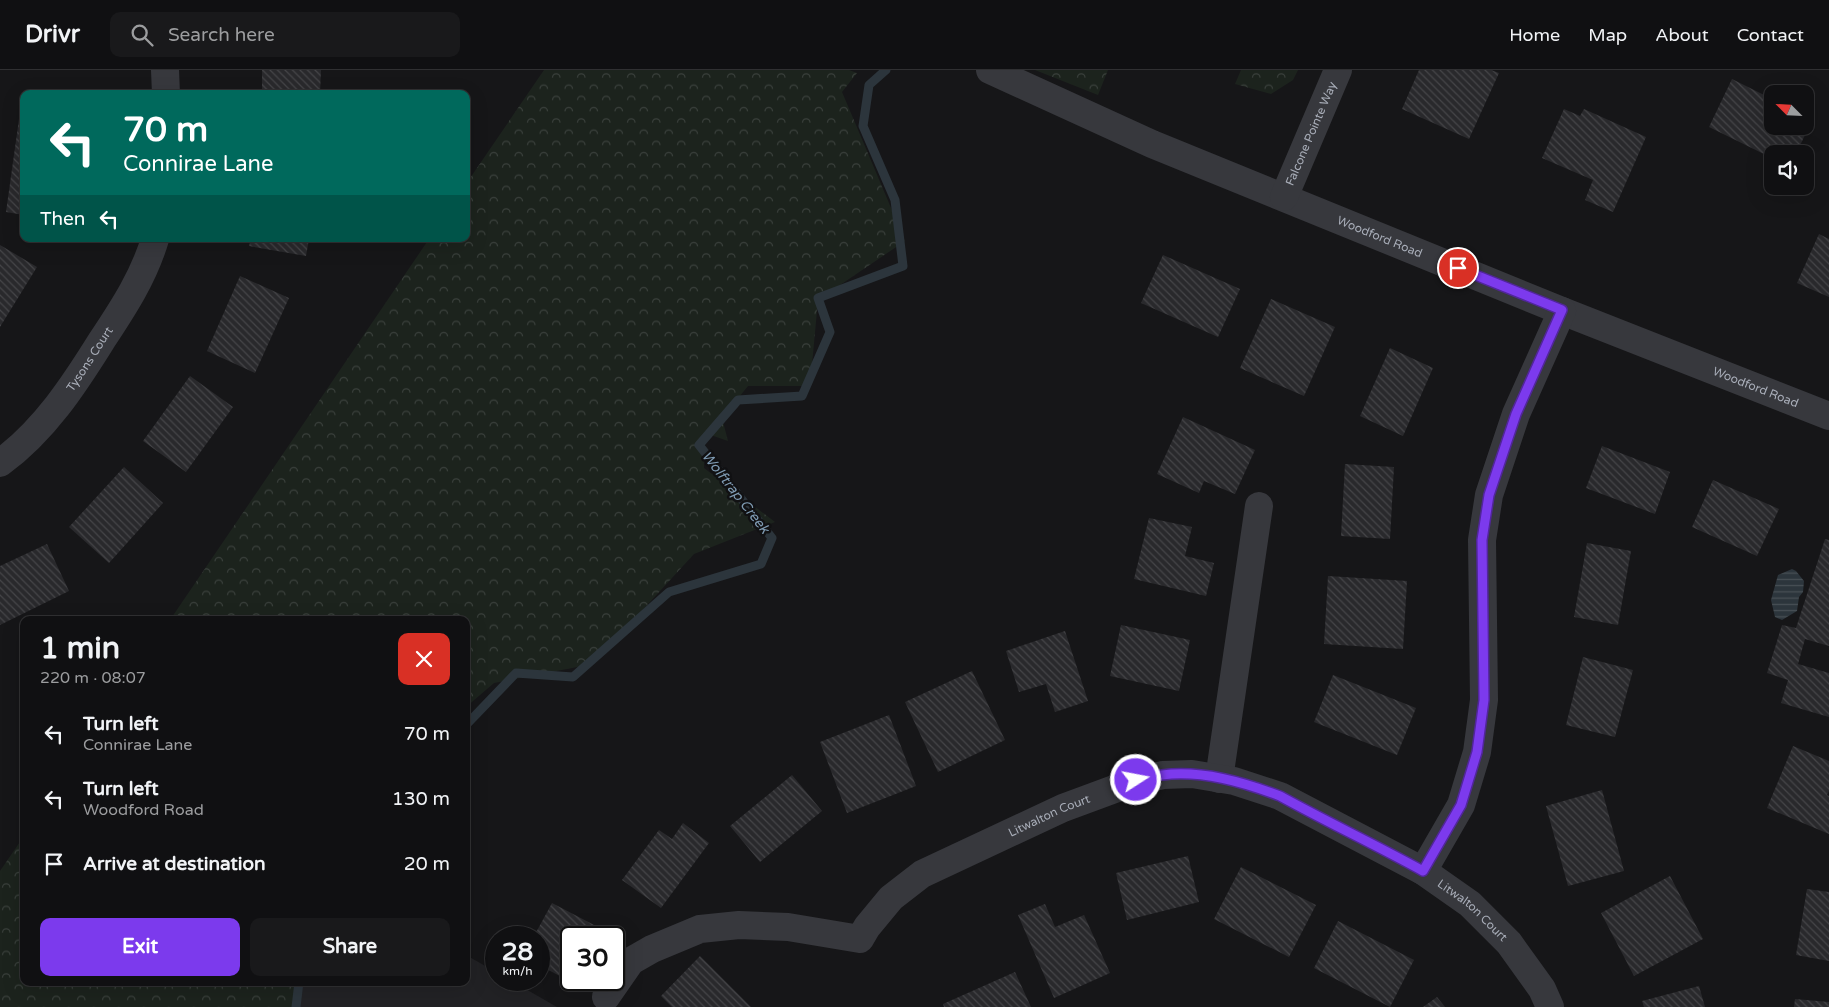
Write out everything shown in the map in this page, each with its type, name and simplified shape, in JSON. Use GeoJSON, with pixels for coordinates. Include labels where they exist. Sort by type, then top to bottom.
{"type":"FeatureCollection","features":[{"type":"Feature","properties":{"kind":"street"},"geometry":{"type":"LineString","coordinates":[[165,70],[166,90]]}},
{"type":"Feature","properties":{"kind":"street","name":"Woodford Road"},"geometry":{"type":"LineString","coordinates":[[990,70],[1152,144],[1829,416]]}},
{"type":"Feature","properties":{"kind":"street","name":"Falcone Pointe Way"},"geometry":{"type":"LineString","coordinates":[[1284,197],[1338,70]]}},
{"type":"Feature","properties":{"kind":"street","name":"Tysons Court"},"geometry":{"type":"LineString","coordinates":[[0,462],[16,451],[54,411],[73,385],[134,291],[155,242]]}},
{"type":"Feature","properties":{"kind":"street"},"geometry":{"type":"LineString","coordinates":[[1423,871],[1461,805],[1477,752],[1484,700],[1482,540],[1489,495],[1516,414],[1562,310]]}},
{"type":"Feature","properties":{"kind":"street"},"geometry":{"type":"LineString","coordinates":[[1219,779],[1259,506]]}},
{"type":"Feature","properties":{"kind":"street","name":"Litwalton Court"},"geometry":{"type":"LineString","coordinates":[[606,998],[631,961],[652,949],[700,929],[739,925],[788,927],[860,939],[866,927],[891,898],[922,874],[1063,808],[1136,780],[1163,775],[1192,774],[1234,781],[1280,796],[1423,871],[1470,904],[1509,943],[1542,989],[1550,1007]]}},
{"type":"Feature","properties":{"kind":"shaded area"},"geometry":{"type":"Polygon","coordinates":[[[1792,569],[1804,581],[1803,592],[1799,597],[1797,611],[1782,620],[1775,617],[1771,600],[1778,575],[1792,569]]]}},
{"type":"Feature","properties":{"kind":"shaded area"},"geometry":{"type":"Polygon","coordinates":[[[470,957],[485,966],[485,991],[529,991],[557,1007],[292,1007],[297,986],[470,986],[470,957]]]}},
{"type":"Feature","properties":{"kind":"green space"},"geometry":{"type":"Polygon","coordinates":[[[544,70],[849,70],[857,73],[842,92],[905,241],[818,300],[810,386],[748,386],[722,418],[728,441],[705,433],[704,468],[775,522],[694,554],[593,664],[494,683],[470,704],[470,616],[173,616],[427,242],[470,242],[470,178],[544,70]]]}},
{"type":"Feature","properties":{"kind":"green space"},"geometry":{"type":"Polygon","coordinates":[[[1035,70],[1108,70],[1098,95],[1035,70]]]}},
{"type":"Feature","properties":{"kind":"green space"},"geometry":{"type":"Polygon","coordinates":[[[1241,70],[1298,70],[1293,80],[1271,94],[1235,84],[1241,70]]]}},
{"type":"Feature","properties":{"kind":"green space"},"geometry":{"type":"Polygon","coordinates":[[[20,842],[20,986],[297,986],[292,1007],[0,1007],[0,871],[20,842]]]}},
{"type":"Feature","properties":{"kind":"building"},"geometry":{"type":"Polygon","coordinates":[[[262,70],[321,70],[320,90],[262,90],[262,70]]]}},
{"type":"Feature","properties":{"kind":"building"},"geometry":{"type":"Polygon","coordinates":[[[1419,70],[1491,70],[1499,73],[1469,139],[1402,109],[1419,70]]]}},
{"type":"Feature","properties":{"kind":"building"},"geometry":{"type":"Polygon","coordinates":[[[1732,79],[1764,95],[1764,135],[1805,135],[1800,145],[1764,145],[1764,154],[1709,127],[1732,79]]]}},
{"type":"Feature","properties":{"kind":"building"},"geometry":{"type":"Polygon","coordinates":[[[1564,109],[1580,116],[1584,109],[1646,137],[1613,212],[1585,200],[1593,180],[1542,158],[1564,109]]]}},
{"type":"Feature","properties":{"kind":"building"},"geometry":{"type":"Polygon","coordinates":[[[19,119],[20,119],[20,214],[6,212],[19,119]]]}},
{"type":"Feature","properties":{"kind":"building"},"geometry":{"type":"Polygon","coordinates":[[[1819,234],[1829,239],[1829,297],[1797,283],[1819,234]]]}},
{"type":"Feature","properties":{"kind":"building"},"geometry":{"type":"Polygon","coordinates":[[[250,242],[308,242],[306,256],[249,246],[250,242]]]}},
{"type":"Feature","properties":{"kind":"building"},"geometry":{"type":"Polygon","coordinates":[[[0,245],[37,267],[0,327],[0,245]]]}},
{"type":"Feature","properties":{"kind":"building"},"geometry":{"type":"Polygon","coordinates":[[[1163,255],[1240,289],[1218,337],[1141,303],[1163,255]]]}},
{"type":"Feature","properties":{"kind":"building"},"geometry":{"type":"Polygon","coordinates":[[[240,276],[289,298],[255,373],[207,351],[240,276]]]}},
{"type":"Feature","properties":{"kind":"building"},"geometry":{"type":"Polygon","coordinates":[[[1271,299],[1335,327],[1304,396],[1240,368],[1271,299]]]}},
{"type":"Feature","properties":{"kind":"building"},"geometry":{"type":"Polygon","coordinates":[[[1390,348],[1433,368],[1403,436],[1360,416],[1390,348]]]}},
{"type":"Feature","properties":{"kind":"building"},"geometry":{"type":"Polygon","coordinates":[[[190,376],[233,407],[186,472],[143,441],[190,376]]]}},
{"type":"Feature","properties":{"kind":"building"},"geometry":{"type":"Polygon","coordinates":[[[1183,417],[1255,450],[1235,494],[1204,481],[1199,493],[1157,474],[1183,417]]]}},
{"type":"Feature","properties":{"kind":"building"},"geometry":{"type":"Polygon","coordinates":[[[1602,446],[1670,472],[1655,514],[1586,488],[1602,446]]]}},
{"type":"Feature","properties":{"kind":"building"},"geometry":{"type":"Polygon","coordinates":[[[1345,464],[1394,467],[1390,539],[1341,536],[1345,464]]]}},
{"type":"Feature","properties":{"kind":"building"},"geometry":{"type":"Polygon","coordinates":[[[124,467],[163,503],[109,563],[69,527],[124,467]]]}},
{"type":"Feature","properties":{"kind":"building"},"geometry":{"type":"Polygon","coordinates":[[[1713,480],[1779,509],[1757,556],[1692,527],[1713,480]]]}},
{"type":"Feature","properties":{"kind":"building"},"geometry":{"type":"Polygon","coordinates":[[[1149,518],[1192,527],[1185,556],[1214,563],[1206,596],[1134,579],[1149,518]]]}},
{"type":"Feature","properties":{"kind":"building"},"geometry":{"type":"Polygon","coordinates":[[[1825,539],[1829,540],[1829,646],[1805,639],[1798,664],[1829,673],[1829,717],[1781,703],[1788,680],[1767,673],[1782,625],[1796,628],[1825,539]]]}},
{"type":"Feature","properties":{"kind":"building"},"geometry":{"type":"Polygon","coordinates":[[[1587,543],[1631,551],[1618,625],[1574,617],[1587,543]]]}},
{"type":"Feature","properties":{"kind":"building"},"geometry":{"type":"Polygon","coordinates":[[[47,544],[69,591],[0,625],[0,566],[47,544]]]}},
{"type":"Feature","properties":{"kind":"building"},"geometry":{"type":"Polygon","coordinates":[[[1328,576],[1407,581],[1403,649],[1324,644],[1328,576]]]}},
{"type":"Feature","properties":{"kind":"building"},"geometry":{"type":"Polygon","coordinates":[[[1121,625],[1190,640],[1179,691],[1110,676],[1121,625]]]}},
{"type":"Feature","properties":{"kind":"building"},"geometry":{"type":"Polygon","coordinates":[[[1065,631],[1088,701],[1055,712],[1046,684],[1019,692],[1006,651],[1065,631]]]}},
{"type":"Feature","properties":{"kind":"building"},"geometry":{"type":"Polygon","coordinates":[[[1583,657],[1633,670],[1615,737],[1566,725],[1583,657]]]}},
{"type":"Feature","properties":{"kind":"building"},"geometry":{"type":"Polygon","coordinates":[[[972,671],[1005,740],[938,772],[905,702],[972,671]]]}},
{"type":"Feature","properties":{"kind":"building"},"geometry":{"type":"Polygon","coordinates":[[[1333,675],[1416,708],[1397,755],[1314,722],[1333,675]]]}},
{"type":"Feature","properties":{"kind":"building"},"geometry":{"type":"Polygon","coordinates":[[[889,715],[916,786],[847,813],[820,742],[889,715]]]}},
{"type":"Feature","properties":{"kind":"building"},"geometry":{"type":"Polygon","coordinates":[[[1793,746],[1829,761],[1829,791],[1827,795],[1829,796],[1829,834],[1767,808],[1793,746]]]}},
{"type":"Feature","properties":{"kind":"building"},"geometry":{"type":"Polygon","coordinates":[[[792,775],[822,811],[760,862],[730,826],[792,775]]]}},
{"type":"Feature","properties":{"kind":"building"},"geometry":{"type":"Polygon","coordinates":[[[1602,790],[1624,871],[1568,886],[1546,806],[1602,790]]]}},
{"type":"Feature","properties":{"kind":"building"},"geometry":{"type":"Polygon","coordinates":[[[683,823],[709,843],[661,908],[622,880],[659,830],[672,839],[683,823]]]}},
{"type":"Feature","properties":{"kind":"building"},"geometry":{"type":"Polygon","coordinates":[[[1188,856],[1199,902],[1127,920],[1116,873],[1188,856]]]}},
{"type":"Feature","properties":{"kind":"building"},"geometry":{"type":"Polygon","coordinates":[[[1241,867],[1316,905],[1289,957],[1214,919],[1241,867]]]}},
{"type":"Feature","properties":{"kind":"building"},"geometry":{"type":"Polygon","coordinates":[[[1670,876],[1703,939],[1634,976],[1601,913],[1670,876]]]}},
{"type":"Feature","properties":{"kind":"building"},"geometry":{"type":"Polygon","coordinates":[[[1807,889],[1829,892],[1829,961],[1796,955],[1807,889]]]}},
{"type":"Feature","properties":{"kind":"building"},"geometry":{"type":"Polygon","coordinates":[[[552,903],[596,926],[560,926],[560,976],[550,971],[550,926],[540,926],[552,903]]]}},
{"type":"Feature","properties":{"kind":"building"},"geometry":{"type":"Polygon","coordinates":[[[1045,904],[1055,927],[1084,915],[1110,973],[1054,998],[1018,915],[1045,904]]]}},
{"type":"Feature","properties":{"kind":"building"},"geometry":{"type":"Polygon","coordinates":[[[1338,921],[1414,960],[1390,1007],[1314,968],[1338,921]]]}},
{"type":"Feature","properties":{"kind":"building"},"geometry":{"type":"Polygon","coordinates":[[[700,956],[751,1007],[672,1007],[661,996],[700,956]]]}},
{"type":"Feature","properties":{"kind":"building"},"geometry":{"type":"Polygon","coordinates":[[[1015,972],[1031,1007],[944,1007],[943,1004],[1015,972]]]}},
{"type":"Feature","properties":{"kind":"building"},"geometry":{"type":"Polygon","coordinates":[[[1699,986],[1705,1007],[1644,1007],[1642,1001],[1699,986]]]}},
{"type":"Feature","properties":{"kind":"building"},"geometry":{"type":"Polygon","coordinates":[[[1437,997],[1445,1007],[1423,1007],[1437,997]]]}},
{"type":"Feature","properties":{"kind":"building"},"geometry":{"type":"Polygon","coordinates":[[[1795,999],[1829,1002],[1829,1007],[1794,1007],[1795,999]]]}},
{"type":"Feature","properties":{"kind":"waterway","name":"Wolftrap Creek"},"geometry":{"type":"LineString","coordinates":[[470,721],[516,673],[573,677],[669,592],[761,564],[772,538],[699,445],[738,400],[802,396],[830,332],[818,298],[903,266],[895,200],[863,126],[869,85],[886,70]]}},
{"type":"Feature","properties":{"kind":"waterway","name":"Wolftrap Creek"},"geometry":{"type":"LineString","coordinates":[[296,1007],[299,986]]}},
{"type":"Feature","properties":{"kind":"route"},"geometry":{"type":"LineString","coordinates":[[1136,780],[1163,775],[1192,774],[1234,781],[1280,796],[1423,871],[1461,805],[1477,752],[1484,700],[1482,540],[1489,495],[1516,414],[1562,310],[1458,268]]}}]}
